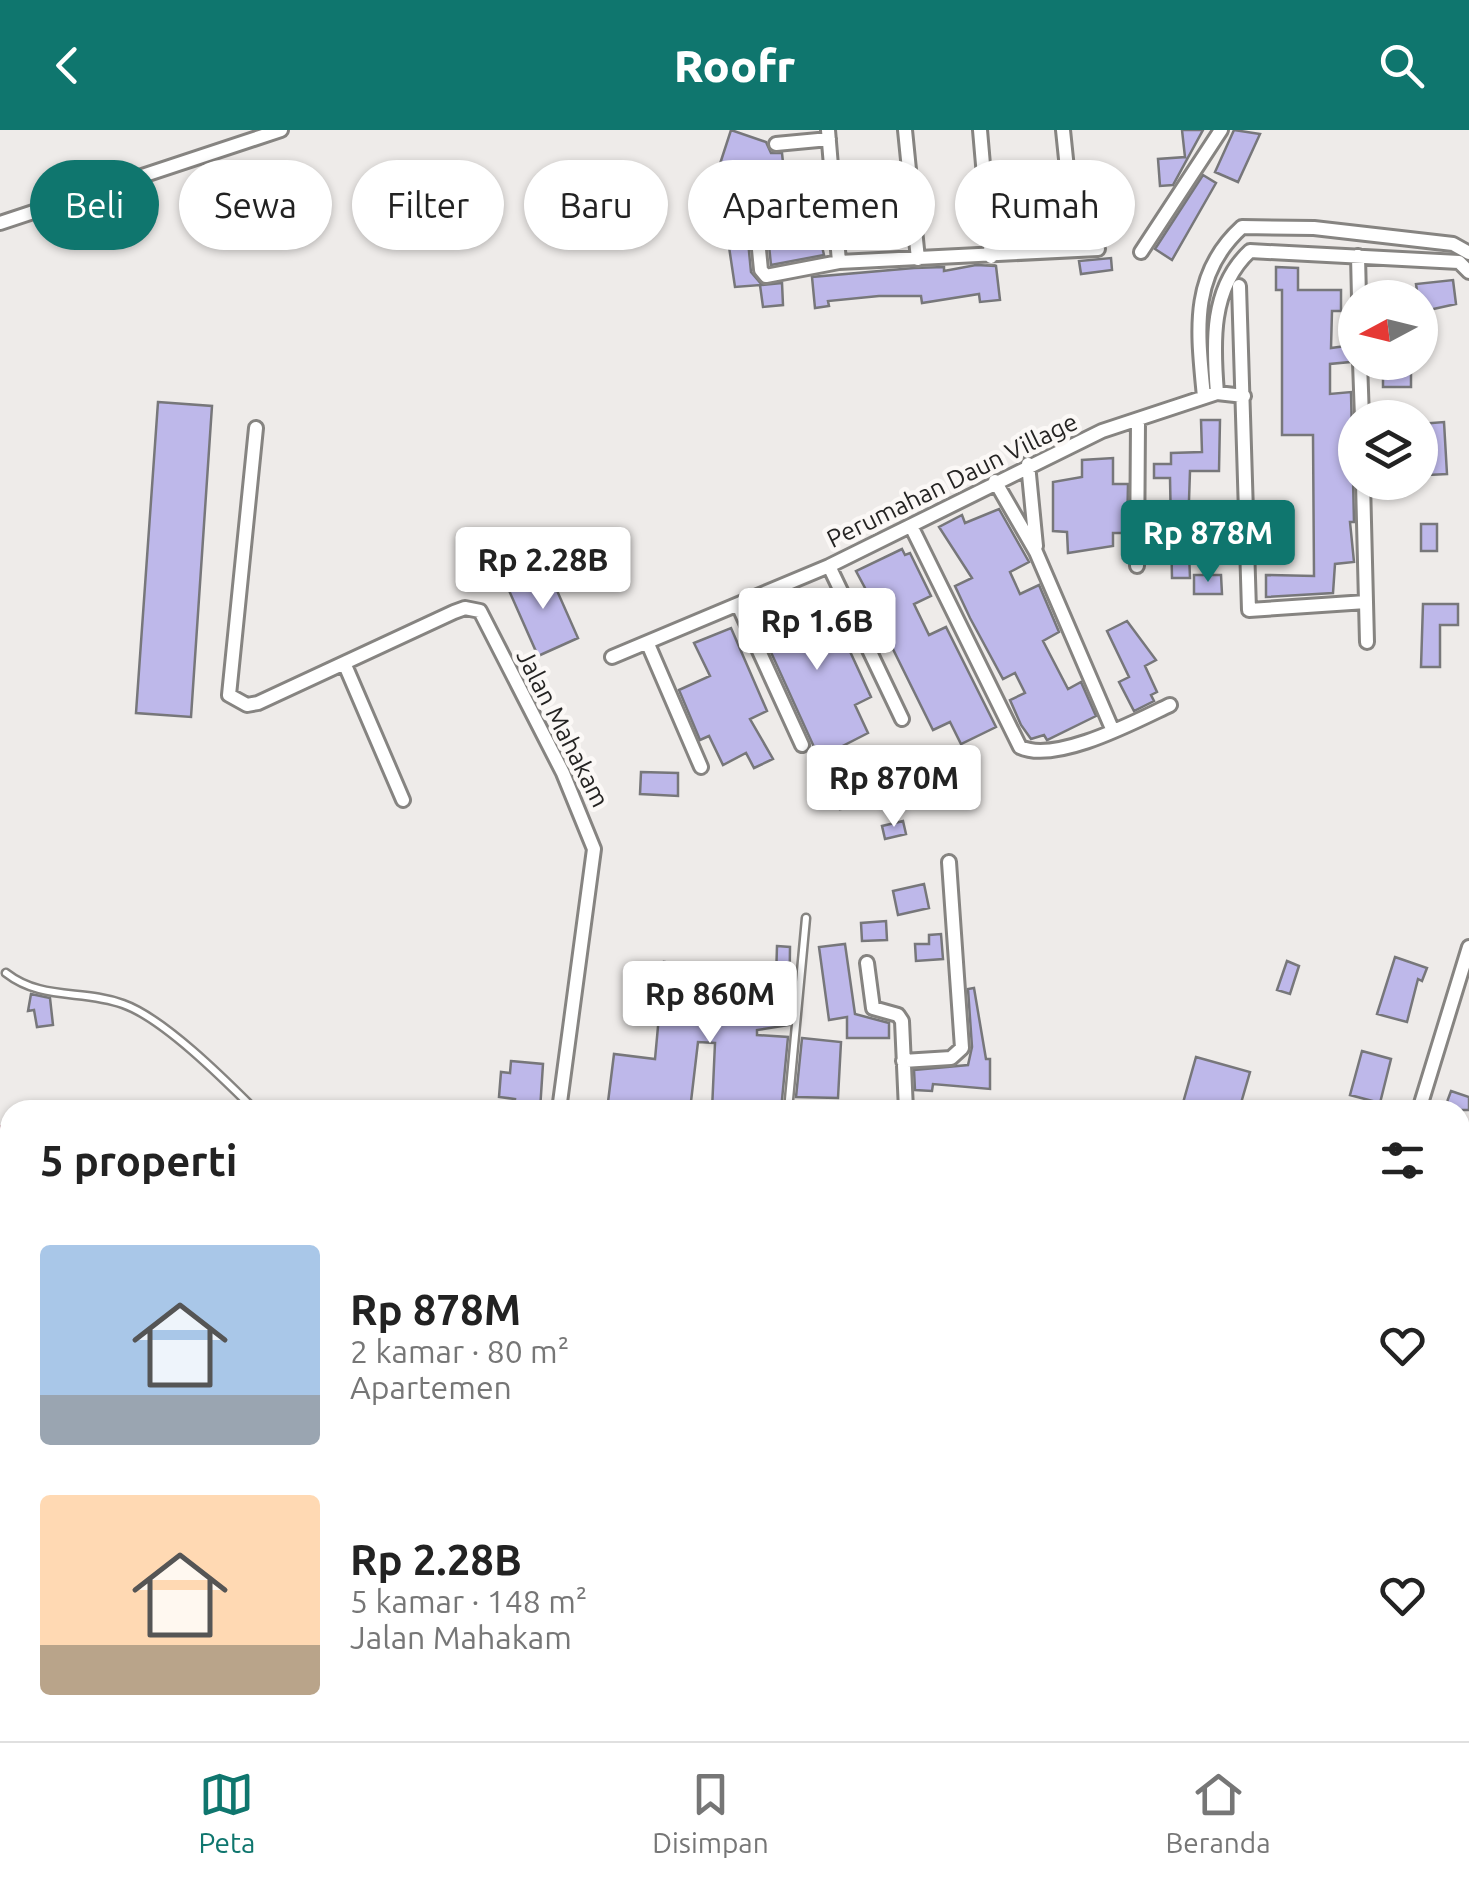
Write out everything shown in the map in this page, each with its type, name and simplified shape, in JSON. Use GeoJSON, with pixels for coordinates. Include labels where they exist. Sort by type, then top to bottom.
{"type":"FeatureCollection","features":[{"type":"Feature","properties":{"kind":"street"},"geometry":{"type":"LineString","coordinates":[[0,223],[280,130]]}},
{"type":"Feature","properties":{"kind":"street"},"geometry":{"type":"LineString","coordinates":[[905,130],[918,259]]}},
{"type":"Feature","properties":{"kind":"street"},"geometry":{"type":"LineString","coordinates":[[980,130],[990,257]]}},
{"type":"Feature","properties":{"kind":"street"},"geometry":{"type":"LineString","coordinates":[[1064,130],[1067,160]]}},
{"type":"Feature","properties":{"kind":"street"},"geometry":{"type":"LineString","coordinates":[[1141,252],[1222,130]]}},
{"type":"Feature","properties":{"kind":"street"},"geometry":{"type":"LineString","coordinates":[[776,144],[828,134],[839,262]]}},
{"type":"Feature","properties":{"kind":"street"},"geometry":{"type":"LineString","coordinates":[[1211,395],[1197,314],[1202,283],[1221,250],[1242,227],[1314,228],[1453,244],[1468,263]]}},
{"type":"Feature","properties":{"kind":"street"},"geometry":{"type":"LineString","coordinates":[[1211,395],[1212,336],[1217,315],[1225,288],[1246,254],[1257,249],[1468,263]]}},
{"type":"Feature","properties":{"kind":"street"},"geometry":{"type":"LineString","coordinates":[[759,250],[761,270],[766,276],[839,262],[1084,250]]}},
{"type":"Feature","properties":{"kind":"street"},"geometry":{"type":"LineString","coordinates":[[1358,256],[1359,280]]}},
{"type":"Feature","properties":{"kind":"street"},"geometry":{"type":"LineString","coordinates":[[1240,286],[1249,610],[1366,602]]}},
{"type":"Feature","properties":{"kind":"street"},"geometry":{"type":"LineString","coordinates":[[1211,395],[1244,396]]}},
{"type":"Feature","properties":{"kind":"street","name":"Perumahan Daun Village"},"geometry":{"type":"LineString","coordinates":[[612,657],[829,566],[995,480],[1102,431],[1211,395]]}},
{"type":"Feature","properties":{"kind":"street"},"geometry":{"type":"LineString","coordinates":[[1137,566],[1138,422]]}},
{"type":"Feature","properties":{"kind":"street","name":"Jalan Mahakam"},"geometry":{"type":"LineString","coordinates":[[256,428],[229,695],[247,705],[258,703],[454,612],[474,608],[480,611],[563,773],[594,849],[561,1100]]}},
{"type":"Feature","properties":{"kind":"street"},"geometry":{"type":"LineString","coordinates":[[1028,464],[1036,552]]}},
{"type":"Feature","properties":{"kind":"street"},"geometry":{"type":"LineString","coordinates":[[995,480],[1036,552],[1112,732]]}},
{"type":"Feature","properties":{"kind":"street"},"geometry":{"type":"LineString","coordinates":[[1363,500],[1367,642]]}},
{"type":"Feature","properties":{"kind":"street"},"geometry":{"type":"LineString","coordinates":[[911,526],[1020,747],[1028,751],[1062,748],[1112,732],[1170,705]]}},
{"type":"Feature","properties":{"kind":"street"},"geometry":{"type":"LineString","coordinates":[[829,566],[902,719]]}},
{"type":"Feature","properties":{"kind":"street"},"geometry":{"type":"LineString","coordinates":[[738,605],[802,744]]}},
{"type":"Feature","properties":{"kind":"street"},"geometry":{"type":"LineString","coordinates":[[648,644],[701,767]]}},
{"type":"Feature","properties":{"kind":"street"},"geometry":{"type":"LineString","coordinates":[[345,665],[404,800]]}},
{"type":"Feature","properties":{"kind":"street"},"geometry":{"type":"LineString","coordinates":[[903,1061],[952,1058],[962,1048],[949,862]]}},
{"type":"Feature","properties":{"kind":"street"},"geometry":{"type":"LineString","coordinates":[[1422,1100],[1469,948]]}},
{"type":"Feature","properties":{"kind":"street"},"geometry":{"type":"LineString","coordinates":[[867,963],[872,1008],[901,1018],[905,1100]]}},
{"type":"Feature","properties":{"kind":"lane"},"geometry":{"type":"LineString","coordinates":[[789,1100],[806,918]]}},
{"type":"Feature","properties":{"kind":"lane"},"geometry":{"type":"LineString","coordinates":[[6,973],[34,991],[98,997],[132,1007],[243,1100]]}},
{"type":"Feature","properties":{"kind":"building"},"geometry":{"type":"Polygon","coordinates":[[[731,130],[766,142],[771,153],[782,153],[783,160],[721,160],[731,130]]]}},
{"type":"Feature","properties":{"kind":"building"},"geometry":{"type":"Polygon","coordinates":[[[1182,130],[1203,130],[1173,185],[1160,186],[1158,159],[1185,157],[1182,130]]]}},
{"type":"Feature","properties":{"kind":"building"},"geometry":{"type":"Polygon","coordinates":[[[1234,130],[1260,134],[1238,182],[1215,172],[1234,130]]]}},
{"type":"Feature","properties":{"kind":"building"},"geometry":{"type":"Polygon","coordinates":[[[1203,175],[1216,183],[1172,260],[1155,249],[1203,175]]]}},
{"type":"Feature","properties":{"kind":"building"},"geometry":{"type":"Polygon","coordinates":[[[729,250],[749,250],[751,272],[762,285],[782,283],[783,305],[763,307],[760,285],[735,287],[729,250]]]}},
{"type":"Feature","properties":{"kind":"building"},"geometry":{"type":"Polygon","coordinates":[[[769,250],[823,250],[824,255],[771,265],[769,250]]]}},
{"type":"Feature","properties":{"kind":"building"},"geometry":{"type":"Polygon","coordinates":[[[1111,258],[1112,270],[1081,274],[1079,261],[1111,258]]]}},
{"type":"Feature","properties":{"kind":"building"},"geometry":{"type":"Polygon","coordinates":[[[996,266],[1000,300],[980,302],[979,294],[922,303],[921,296],[879,296],[828,301],[829,306],[815,308],[812,277],[914,268],[944,267],[944,271],[996,266]]]}},
{"type":"Feature","properties":{"kind":"building"},"geometry":{"type":"Polygon","coordinates":[[[1276,267],[1298,268],[1298,290],[1338,290],[1338,311],[1332,311],[1331,348],[1338,347],[1338,363],[1330,364],[1330,394],[1351,392],[1351,400],[1338,400],[1338,500],[1353,500],[1354,522],[1350,522],[1354,562],[1335,564],[1333,593],[1266,597],[1266,575],[1314,576],[1313,435],[1282,435],[1282,290],[1276,290],[1276,267]]]}},
{"type":"Feature","properties":{"kind":"building"},"geometry":{"type":"Polygon","coordinates":[[[1453,280],[1456,304],[1438,308],[1438,282],[1453,280]]]}},
{"type":"Feature","properties":{"kind":"building"},"geometry":{"type":"Polygon","coordinates":[[[1383,380],[1411,380],[1411,387],[1383,387],[1383,380]]]}},
{"type":"Feature","properties":{"kind":"building"},"geometry":{"type":"Polygon","coordinates":[[[158,402],[212,406],[191,717],[136,713],[158,402]]]}},
{"type":"Feature","properties":{"kind":"building"},"geometry":{"type":"Polygon","coordinates":[[[1201,420],[1220,420],[1219,471],[1190,471],[1188,530],[1220,530],[1220,552],[1189,552],[1190,578],[1172,578],[1170,478],[1154,478],[1154,464],[1171,464],[1171,453],[1202,452],[1201,420]]]}},
{"type":"Feature","properties":{"kind":"building"},"geometry":{"type":"Polygon","coordinates":[[[1438,422],[1444,422],[1447,474],[1438,474],[1438,422]]]}},
{"type":"Feature","properties":{"kind":"building"},"geometry":{"type":"Polygon","coordinates":[[[1113,458],[1113,484],[1128,484],[1127,533],[1113,533],[1113,546],[1068,553],[1067,532],[1053,531],[1053,482],[1082,477],[1082,460],[1113,458]]]}},
{"type":"Feature","properties":{"kind":"building"},"geometry":{"type":"Polygon","coordinates":[[[999,509],[1029,562],[1010,572],[1020,594],[1039,585],[1059,632],[1043,641],[1068,689],[1081,682],[1096,716],[1047,740],[1044,735],[1031,739],[1021,725],[1010,700],[1025,693],[1015,673],[1003,679],[970,618],[955,586],[972,578],[939,527],[962,515],[965,523],[999,509]]]}},
{"type":"Feature","properties":{"kind":"building"},"geometry":{"type":"Polygon","coordinates":[[[1421,524],[1437,524],[1437,551],[1421,551],[1421,524]]]}},
{"type":"Feature","properties":{"kind":"building"},"geometry":{"type":"Polygon","coordinates":[[[902,549],[905,555],[910,553],[931,596],[914,604],[929,635],[946,627],[996,727],[961,744],[950,722],[933,730],[884,631],[874,637],[853,594],[865,588],[856,571],[902,549]]]}},
{"type":"Feature","properties":{"kind":"building"},"geometry":{"type":"Polygon","coordinates":[[[547,568],[578,638],[538,656],[507,586],[547,568]]]}},
{"type":"Feature","properties":{"kind":"building"},"geometry":{"type":"Polygon","coordinates":[[[1194,575],[1221,575],[1222,594],[1194,594],[1194,575]]]}},
{"type":"Feature","properties":{"kind":"building"},"geometry":{"type":"Polygon","coordinates":[[[805,593],[821,626],[835,619],[871,697],[855,705],[868,733],[819,758],[755,617],[805,593]]]}},
{"type":"Feature","properties":{"kind":"building"},"geometry":{"type":"Polygon","coordinates":[[[1423,604],[1458,604],[1458,625],[1440,625],[1440,667],[1421,667],[1423,604]]]}},
{"type":"Feature","properties":{"kind":"building"},"geometry":{"type":"Polygon","coordinates":[[[1127,621],[1156,660],[1145,666],[1157,692],[1151,695],[1154,701],[1134,711],[1119,682],[1129,677],[1107,631],[1127,621]]]}},
{"type":"Feature","properties":{"kind":"building"},"geometry":{"type":"Polygon","coordinates":[[[731,628],[767,711],[750,719],[773,759],[754,768],[746,753],[723,765],[709,736],[700,740],[679,690],[710,676],[694,643],[731,628]]]}},
{"type":"Feature","properties":{"kind":"building"},"geometry":{"type":"Polygon","coordinates":[[[641,772],[678,773],[678,796],[640,794],[641,772]]]}},
{"type":"Feature","properties":{"kind":"building"},"geometry":{"type":"Polygon","coordinates":[[[869,784],[870,790],[897,786],[899,800],[840,809],[837,790],[869,784]]]}},
{"type":"Feature","properties":{"kind":"building"},"geometry":{"type":"Polygon","coordinates":[[[903,821],[906,834],[885,839],[882,826],[903,821]]]}},
{"type":"Feature","properties":{"kind":"building"},"geometry":{"type":"Polygon","coordinates":[[[924,884],[929,908],[898,915],[893,891],[924,884]]]}},
{"type":"Feature","properties":{"kind":"building"},"geometry":{"type":"Polygon","coordinates":[[[886,921],[887,940],[862,941],[861,923],[886,921]]]}},
{"type":"Feature","properties":{"kind":"building"},"geometry":{"type":"Polygon","coordinates":[[[941,934],[943,959],[916,961],[915,944],[929,944],[929,935],[941,934]]]}},
{"type":"Feature","properties":{"kind":"building"},"geometry":{"type":"Polygon","coordinates":[[[845,944],[855,1014],[889,1023],[889,1038],[847,1038],[847,1017],[829,1020],[819,947],[845,944]]]}},
{"type":"Feature","properties":{"kind":"building"},"geometry":{"type":"Polygon","coordinates":[[[777,946],[790,947],[789,1025],[757,1030],[757,1035],[788,1037],[782,1100],[712,1100],[715,1043],[698,1042],[691,1100],[608,1100],[614,1054],[655,1059],[664,962],[703,967],[699,994],[759,997],[760,978],[776,979],[777,946]]]}},
{"type":"Feature","properties":{"kind":"building"},"geometry":{"type":"Polygon","coordinates":[[[1395,957],[1427,968],[1422,981],[1418,979],[1407,1022],[1377,1014],[1395,957]]]}},
{"type":"Feature","properties":{"kind":"building"},"geometry":{"type":"Polygon","coordinates":[[[1287,961],[1299,966],[1290,994],[1277,990],[1287,961]]]}},
{"type":"Feature","properties":{"kind":"building"},"geometry":{"type":"Polygon","coordinates":[[[974,988],[986,1059],[990,1059],[990,1089],[933,1084],[932,1091],[915,1090],[914,1070],[968,1065],[972,1047],[968,989],[974,988]]]}},
{"type":"Feature","properties":{"kind":"building"},"geometry":{"type":"Polygon","coordinates":[[[31,994],[50,998],[53,1025],[37,1027],[34,1010],[28,1011],[31,994]]]}},
{"type":"Feature","properties":{"kind":"building"},"geometry":{"type":"Polygon","coordinates":[[[802,1038],[841,1042],[838,1098],[796,1097],[802,1038]]]}},
{"type":"Feature","properties":{"kind":"building"},"geometry":{"type":"Polygon","coordinates":[[[1362,1051],[1391,1059],[1381,1100],[1350,1095],[1362,1051]]]}},
{"type":"Feature","properties":{"kind":"building"},"geometry":{"type":"Polygon","coordinates":[[[1196,1057],[1250,1072],[1242,1100],[1184,1100],[1196,1057]]]}},
{"type":"Feature","properties":{"kind":"building"},"geometry":{"type":"Polygon","coordinates":[[[511,1061],[543,1064],[541,1100],[499,1097],[501,1072],[510,1073],[511,1061]]]}},
{"type":"Feature","properties":{"kind":"building"},"geometry":{"type":"Polygon","coordinates":[[[1451,1091],[1469,1097],[1469,1100],[1448,1100],[1451,1091]]]}}]}
